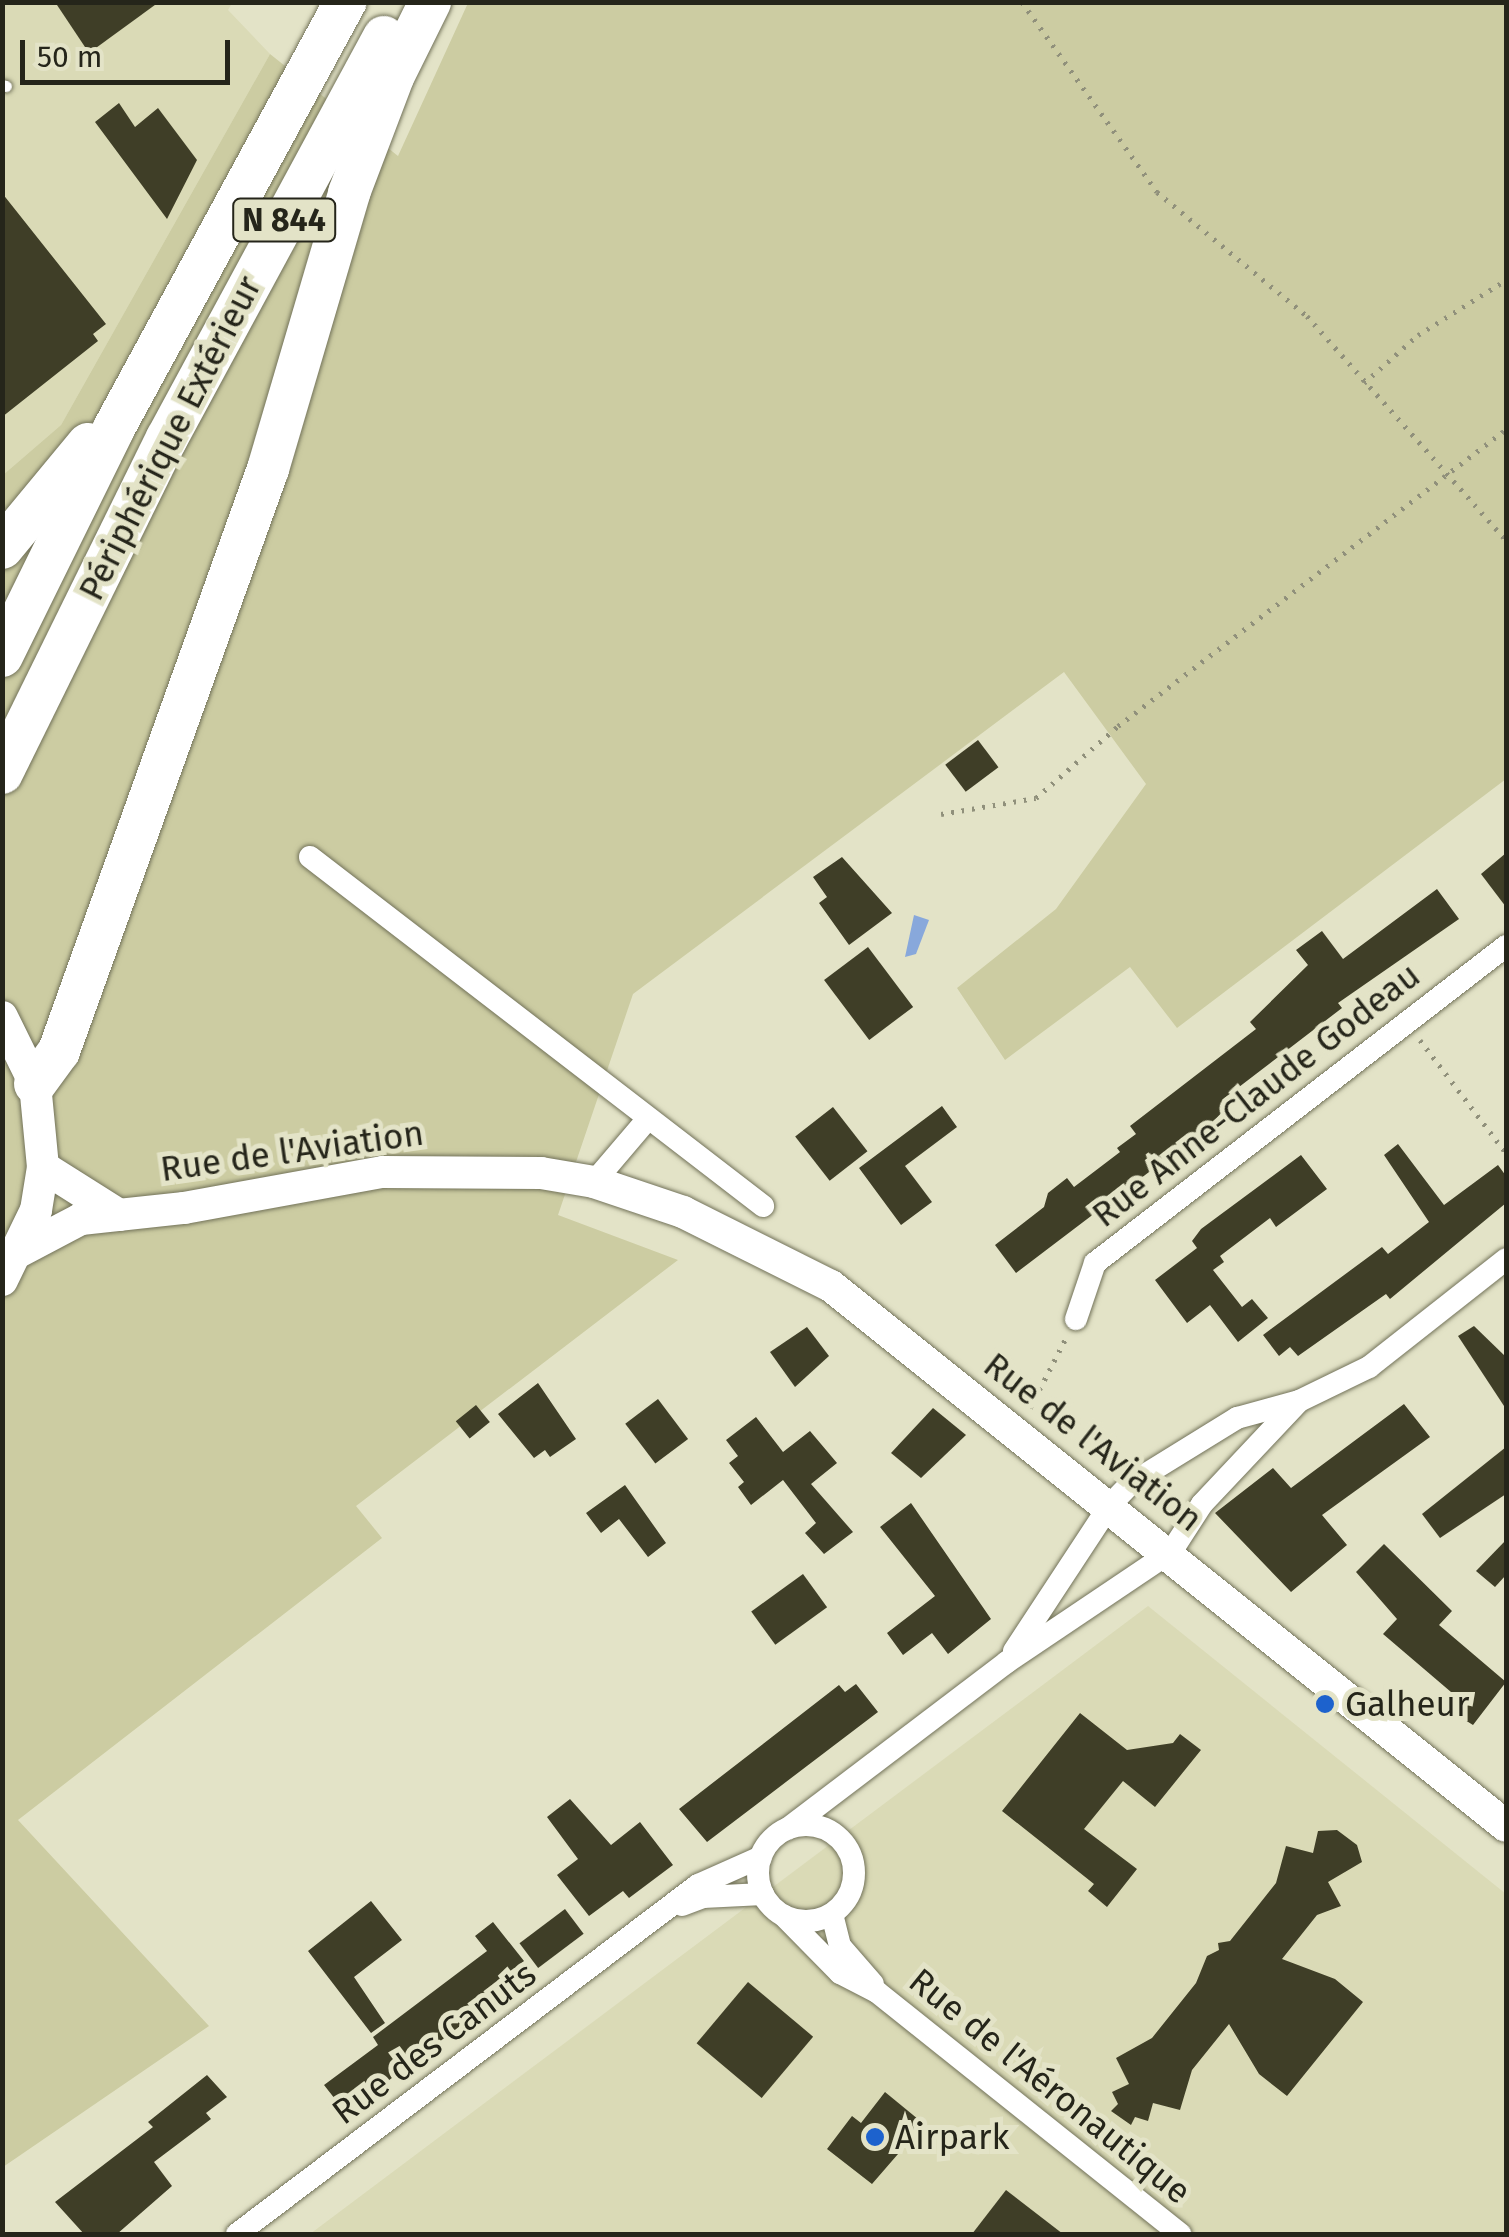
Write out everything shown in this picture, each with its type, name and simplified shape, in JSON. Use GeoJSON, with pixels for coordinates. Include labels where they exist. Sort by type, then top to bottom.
{"type":"FeatureCollection","features":[{"type":"Feature","properties":{"kind":"highway","name":"N 844"},"geometry":{"type":"LineString","coordinates":[[2,656],[114,428],[345,2]]}},
{"type":"Feature","properties":{"kind":"highway","name":"Périphérique Extérieur"},"geometry":{"type":"LineString","coordinates":[[2,773],[167,438],[403,2]]}},
{"type":"Feature","properties":{"kind":"highway"},"geometry":{"type":"LineString","coordinates":[[35,1084],[59,1051],[268,468],[356,174],[430,2]]}},
{"type":"Feature","properties":{"kind":"highway"},"geometry":{"type":"LineString","coordinates":[[2,548],[76,451],[114,428]]}},
{"type":"Feature","properties":{"kind":"street"},"geometry":{"type":"LineString","coordinates":[[310,858],[646,1121],[763,1206]]}},
{"type":"Feature","properties":{"kind":"street","name":"Rue Anne-Claude Godeau"},"geometry":{"type":"LineString","coordinates":[[1076,1319],[1095,1263],[1506,946]]}},
{"type":"Feature","properties":{"kind":"street"},"geometry":{"type":"LineString","coordinates":[[2,1280],[20,1251],[43,1167],[35,1084],[6,1021]]}},
{"type":"Feature","properties":{"kind":"street"},"geometry":{"type":"LineString","coordinates":[[594,1182],[646,1121]]}},
{"type":"Feature","properties":{"kind":"street","name":"Rue de l'Aviation"},"geometry":{"type":"LineString","coordinates":[[43,1167],[119,1215]]}},
{"type":"Feature","properties":{"kind":"street","name":"Rue de l'Aviation"},"geometry":{"type":"LineString","coordinates":[[20,1251],[81,1219],[383,1172],[496,1170],[594,1182],[683,1212],[784,1258],[831,1286],[1171,1552],[1506,1826]]}},
{"type":"Feature","properties":{"kind":"street"},"geometry":{"type":"LineString","coordinates":[[1006,1662],[1110,1505],[1165,1458],[1237,1418],[1299,1401],[1369,1367],[1506,1259]]}},
{"type":"Feature","properties":{"kind":"street"},"geometry":{"type":"LineString","coordinates":[[787,1829],[825,1829],[845,1845],[854,1882],[832,1914],[808,1921],[784,1916],[763,1894],[761,1858],[787,1829],[1006,1662],[1171,1552],[1202,1504],[1299,1401]]}},
{"type":"Feature","properties":{"kind":"street","name":"Rue des Canuts"},"geometry":{"type":"LineString","coordinates":[[237,2234],[674,1908],[698,1885],[761,1858]]}},
{"type":"Feature","properties":{"kind":"street","name":"Rue des Canuts"},"geometry":{"type":"LineString","coordinates":[[674,1908],[703,1897],[763,1894]]}},
{"type":"Feature","properties":{"kind":"street","name":"Rue de l'Aéronautique"},"geometry":{"type":"LineString","coordinates":[[832,1914],[840,1946],[877,1992]]}},
{"type":"Feature","properties":{"kind":"street","name":"Rue de l'Aéronautique"},"geometry":{"type":"LineString","coordinates":[[784,1916],[840,1973],[877,1992],[1180,2234]]}},
{"type":"Feature","properties":{"kind":"path"},"geometry":{"type":"LineString","coordinates":[[1022,2],[1157,192],[1307,316],[1447,479],[1506,540]]}},
{"type":"Feature","properties":{"kind":"path"},"geometry":{"type":"LineString","coordinates":[[1364,383],[1418,335],[1506,280]]}},
{"type":"Feature","properties":{"kind":"path"},"geometry":{"type":"LineString","coordinates":[[941,814],[1036,798],[1118,726],[1447,479],[1506,429]]}},
{"type":"Feature","properties":{"kind":"path"},"geometry":{"type":"LineString","coordinates":[[1407,1022],[1506,1153]]}},
{"type":"Feature","properties":{"kind":"path"},"geometry":{"type":"LineString","coordinates":[[1017,1433],[1076,1319]]}},
{"type":"Feature","properties":{"kind":"shaded area"},"geometry":{"type":"Polygon","coordinates":[[[3,3],[232,3],[228,10],[270,54],[61,425],[3,475],[3,3]]]}},
{"type":"Feature","properties":{"kind":"shaded area"},"geometry":{"type":"Polygon","coordinates":[[[468,3],[1506,3],[1506,779],[1177,1028],[1130,967],[1005,1060],[957,988],[1056,909],[1146,784],[1064,672],[633,994],[558,1215],[678,1260],[356,1506],[382,1538],[18,1820],[209,2026],[3,2167],[3,475],[61,425],[270,54],[398,156],[468,3]]]}},
{"type":"Feature","properties":{"kind":"shaded area"},"geometry":{"type":"Polygon","coordinates":[[[1148,1606],[1506,1894],[1506,2234],[310,2234],[1148,1606]]]}},
{"type":"Feature","properties":{"kind":"water"},"geometry":{"type":"Polygon","coordinates":[[[914,915],[929,920],[916,954],[905,957],[914,915]]]}},
{"type":"Feature","properties":{"kind":"building"},"geometry":{"type":"Polygon","coordinates":[[[55,2],[159,2],[89,53],[55,2]]]}},
{"type":"Feature","properties":{"kind":"building"},"geometry":{"type":"Polygon","coordinates":[[[119,103],[135,127],[158,108],[197,160],[167,219],[95,122],[119,103]]]}},
{"type":"Feature","properties":{"kind":"building"},"geometry":{"type":"Polygon","coordinates":[[[2,193],[106,324],[93,334],[98,341],[2,417],[2,193]]]}},
{"type":"Feature","properties":{"kind":"building"},"geometry":{"type":"Polygon","coordinates":[[[978,740],[998,767],[966,792],[945,765],[978,740]]]}},
{"type":"Feature","properties":{"kind":"building"},"geometry":{"type":"Polygon","coordinates":[[[1506,853],[1506,907],[1481,874],[1506,853]]]}},
{"type":"Feature","properties":{"kind":"building"},"geometry":{"type":"Polygon","coordinates":[[[842,857],[892,913],[849,945],[819,903],[827,897],[813,877],[842,857]]]}},
{"type":"Feature","properties":{"kind":"building"},"geometry":{"type":"Polygon","coordinates":[[[1437,889],[1459,919],[1338,1003],[1342,1008],[1222,1100],[1227,1107],[1207,1128],[1016,1273],[995,1245],[1044,1207],[1048,1193],[1067,1178],[1074,1187],[1120,1152],[1117,1148],[1136,1134],[1130,1126],[1256,1029],[1250,1022],[1308,965],[1296,950],[1322,931],[1343,959],[1437,889]]]}},
{"type":"Feature","properties":{"kind":"building"},"geometry":{"type":"Polygon","coordinates":[[[868,947],[913,1007],[869,1040],[824,980],[868,947]]]}},
{"type":"Feature","properties":{"kind":"building"},"geometry":{"type":"Polygon","coordinates":[[[942,1106],[957,1127],[905,1166],[932,1202],[901,1225],[859,1168],[942,1106]]]}},
{"type":"Feature","properties":{"kind":"building"},"geometry":{"type":"Polygon","coordinates":[[[833,1107],[867,1151],[830,1181],[795,1137],[833,1107]]]}},
{"type":"Feature","properties":{"kind":"building"},"geometry":{"type":"Polygon","coordinates":[[[1398,1144],[1444,1205],[1498,1165],[1506,1176],[1506,1203],[1390,1299],[1386,1294],[1298,1356],[1290,1347],[1279,1356],[1263,1335],[1382,1247],[1388,1254],[1429,1222],[1384,1155],[1398,1144]]]}},
{"type":"Feature","properties":{"kind":"building"},"geometry":{"type":"Polygon","coordinates":[[[1301,1155],[1327,1189],[1276,1227],[1270,1218],[1220,1256],[1224,1262],[1213,1270],[1242,1307],[1252,1299],[1268,1318],[1238,1342],[1210,1305],[1187,1323],[1155,1280],[1197,1248],[1192,1241],[1201,1229],[1301,1155]]]}},
{"type":"Feature","properties":{"kind":"building"},"geometry":{"type":"Polygon","coordinates":[[[1474,1326],[1506,1357],[1506,1409],[1458,1336],[1474,1326]]]}},
{"type":"Feature","properties":{"kind":"building"},"geometry":{"type":"Polygon","coordinates":[[[807,1327],[829,1356],[795,1387],[770,1352],[807,1327]]]}},
{"type":"Feature","properties":{"kind":"building"},"geometry":{"type":"Polygon","coordinates":[[[538,1383],[576,1439],[550,1457],[545,1450],[534,1458],[498,1414],[538,1383]]]}},
{"type":"Feature","properties":{"kind":"building"},"geometry":{"type":"Polygon","coordinates":[[[658,1399],[688,1439],[655,1464],[625,1424],[658,1399]]]}},
{"type":"Feature","properties":{"kind":"building"},"geometry":{"type":"Polygon","coordinates":[[[1404,1404],[1430,1437],[1322,1515],[1347,1545],[1291,1592],[1215,1513],[1273,1468],[1291,1488],[1404,1404]]]}},
{"type":"Feature","properties":{"kind":"building"},"geometry":{"type":"Polygon","coordinates":[[[476,1405],[490,1422],[470,1438],[456,1421],[476,1405]]]}},
{"type":"Feature","properties":{"kind":"building"},"geometry":{"type":"Polygon","coordinates":[[[933,1408],[966,1435],[921,1478],[891,1453],[933,1408]]]}},
{"type":"Feature","properties":{"kind":"building"},"geometry":{"type":"Polygon","coordinates":[[[756,1417],[783,1452],[810,1431],[837,1463],[811,1484],[853,1532],[824,1554],[805,1533],[816,1523],[783,1480],[751,1505],[738,1487],[744,1482],[729,1463],[738,1456],[726,1440],[756,1417]]]}},
{"type":"Feature","properties":{"kind":"building"},"geometry":{"type":"Polygon","coordinates":[[[1506,1447],[1506,1494],[1440,1538],[1422,1514],[1506,1447]]]}},
{"type":"Feature","properties":{"kind":"building"},"geometry":{"type":"Polygon","coordinates":[[[625,1485],[666,1543],[648,1557],[619,1519],[601,1533],[586,1513],[625,1485]]]}},
{"type":"Feature","properties":{"kind":"building"},"geometry":{"type":"Polygon","coordinates":[[[911,1503],[991,1619],[948,1654],[932,1633],[903,1655],[887,1633],[935,1596],[880,1527],[911,1503]]]}},
{"type":"Feature","properties":{"kind":"building"},"geometry":{"type":"Polygon","coordinates":[[[1506,1540],[1506,1575],[1495,1587],[1476,1571],[1506,1540]]]}},
{"type":"Feature","properties":{"kind":"building"},"geometry":{"type":"Polygon","coordinates":[[[1384,1544],[1452,1611],[1439,1625],[1506,1682],[1473,1725],[1441,1705],[1451,1692],[1383,1634],[1397,1619],[1356,1572],[1384,1544]]]}},
{"type":"Feature","properties":{"kind":"building"},"geometry":{"type":"Polygon","coordinates":[[[803,1574],[827,1607],[775,1645],[751,1612],[803,1574]]]}},
{"type":"Feature","properties":{"kind":"building"},"geometry":{"type":"Polygon","coordinates":[[[856,1684],[878,1712],[707,1842],[679,1809],[839,1685],[845,1692],[856,1684]]]}},
{"type":"Feature","properties":{"kind":"building"},"geometry":{"type":"Polygon","coordinates":[[[1080,1713],[1127,1750],[1173,1743],[1180,1734],[1201,1750],[1155,1807],[1123,1781],[1084,1829],[1137,1869],[1107,1907],[1088,1891],[1094,1884],[1002,1811],[1080,1713]]]}},
{"type":"Feature","properties":{"kind":"building"},"geometry":{"type":"Polygon","coordinates":[[[570,1799],[611,1845],[640,1822],[673,1865],[629,1898],[623,1891],[589,1916],[557,1875],[578,1859],[547,1817],[570,1799]]]}},
{"type":"Feature","properties":{"kind":"building"},"geometry":{"type":"Polygon","coordinates":[[[1337,1830],[1357,1845],[1362,1862],[1328,1882],[1341,1906],[1317,1915],[1282,1959],[1335,1979],[1363,2002],[1287,2096],[1259,2074],[1229,2024],[1192,2070],[1180,2110],[1153,2103],[1148,2121],[1135,2117],[1131,2125],[1111,2111],[1118,2104],[1112,2092],[1129,2084],[1116,2058],[1152,2038],[1196,1983],[1207,1956],[1219,1950],[1218,1943],[1230,1941],[1276,1883],[1286,1846],[1313,1853],[1318,1831],[1337,1830]]]}},
{"type":"Feature","properties":{"kind":"building"},"geometry":{"type":"Polygon","coordinates":[[[371,1901],[402,1940],[354,1977],[385,2023],[371,2033],[308,1951],[371,1901]]]}},
{"type":"Feature","properties":{"kind":"building"},"geometry":{"type":"Polygon","coordinates":[[[565,1909],[584,1934],[538,1968],[519,1943],[565,1909]]]}},
{"type":"Feature","properties":{"kind":"building"},"geometry":{"type":"Polygon","coordinates":[[[493,1922],[524,1961],[495,1984],[502,1994],[346,2113],[324,2085],[378,2045],[373,2037],[487,1951],[475,1936],[493,1922]]]}},
{"type":"Feature","properties":{"kind":"building"},"geometry":{"type":"Polygon","coordinates":[[[748,1982],[813,2037],[762,2098],[697,2043],[748,1982]]]}},
{"type":"Feature","properties":{"kind":"building"},"geometry":{"type":"Polygon","coordinates":[[[207,2075],[227,2097],[206,2113],[211,2119],[154,2162],[172,2186],[117,2234],[84,2234],[55,2202],[153,2127],[148,2122],[207,2075]]]}},
{"type":"Feature","properties":{"kind":"building","name":"Airpark"},"geometry":{"type":"Polygon","coordinates":[[[885,2092],[924,2124],[872,2184],[827,2149],[852,2116],[861,2123],[885,2092]]]}},
{"type":"Feature","properties":{"kind":"building"},"geometry":{"type":"Polygon","coordinates":[[[1006,2190],[1063,2234],[972,2234],[1006,2190]]]}},
{"type":"Feature","properties":{"kind":"place","name":"Galheur"},"geometry":{"type":"Point","coordinates":[1325,1704]}},
{"type":"Feature","properties":{"kind":"place","name":"Airpark"},"geometry":{"type":"Point","coordinates":[875,2137]}}]}
